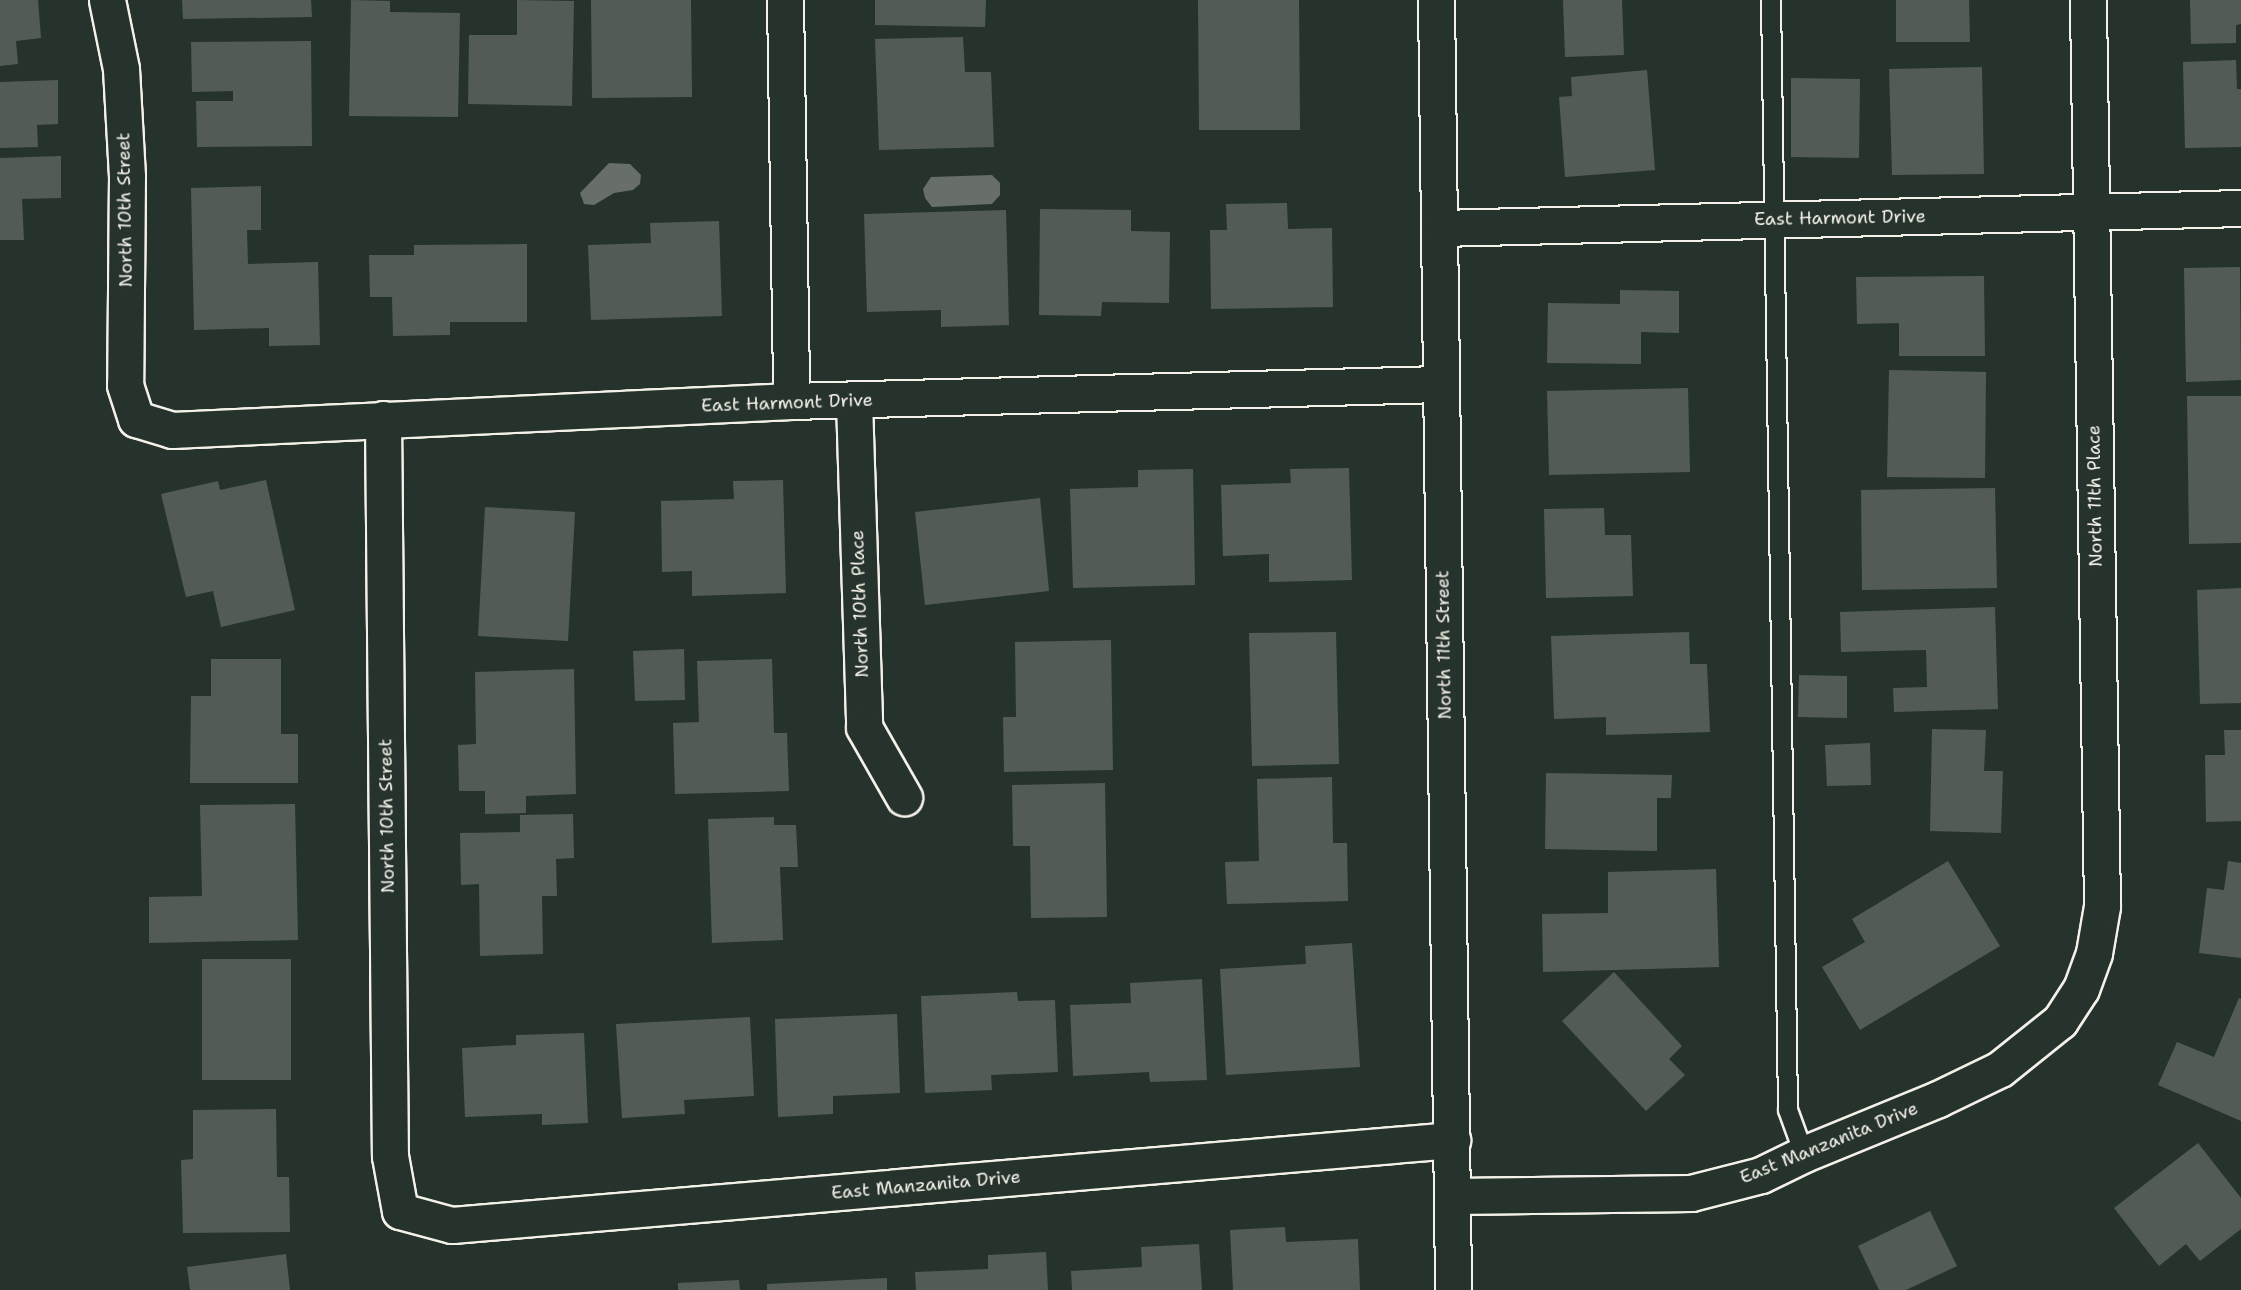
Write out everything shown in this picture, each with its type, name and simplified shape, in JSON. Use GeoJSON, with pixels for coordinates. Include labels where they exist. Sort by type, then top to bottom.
{"type":"FeatureCollection","features":[{"type":"Feature","properties":{"kind":"street","name":"North 10th Street"},"geometry":{"type":"LineString","coordinates":[[107,0],[121,69],[127,176],[125,385],[136,419]]}},
{"type":"Feature","properties":{"kind":"street"},"geometry":{"type":"LineString","coordinates":[[785,0],[791,401]]}},
{"type":"Feature","properties":{"kind":"street","name":"North 11th Street"},"geometry":{"type":"LineString","coordinates":[[1436,0],[1453,1290]]}},
{"type":"Feature","properties":{"kind":"street","name":"North 11th Place"},"geometry":{"type":"LineString","coordinates":[[2081,989],[2094,953],[2102,906],[2088,0]]}},
{"type":"Feature","properties":{"kind":"street","name":"East Harmont Drive"},"geometry":{"type":"LineString","coordinates":[[1440,228],[2241,208]]}},
{"type":"Feature","properties":{"kind":"street","name":"East Harmont Drive"},"geometry":{"type":"LineString","coordinates":[[136,419],[172,430],[791,401],[1440,384]]}},
{"type":"Feature","properties":{"kind":"street","name":"North 10th Place"},"geometry":{"type":"LineString","coordinates":[[853,401],[864,727],[904,797]]}},
{"type":"Feature","properties":{"kind":"street","name":"North 10th Street"},"geometry":{"type":"LineString","coordinates":[[383,419],[390,1156],[400,1212]]}},
{"type":"Feature","properties":{"kind":"street","name":"East Manzanita Drive"},"geometry":{"type":"LineString","coordinates":[[1453,1196],[1691,1193],[1760,1175],[1938,1099],[2000,1069],[2060,1021],[2081,989]]}},
{"type":"Feature","properties":{"kind":"street","name":"East Manzanita Drive"},"geometry":{"type":"LineString","coordinates":[[400,1212],[453,1225],[1452,1140]]}},
{"type":"Feature","properties":{"kind":"lane"},"geometry":{"type":"LineString","coordinates":[[1771,0],[1788,1110],[1804,1154]]}},
{"type":"Feature","properties":{"kind":"shaded area"},"geometry":{"type":"Polygon","coordinates":[[[609,163],[630,164],[641,175],[640,184],[633,190],[614,193],[594,205],[584,204],[580,193],[609,163]]]}},
{"type":"Feature","properties":{"kind":"shaded area"},"geometry":{"type":"Polygon","coordinates":[[[992,175],[1000,183],[1000,195],[992,204],[932,207],[925,198],[923,189],[931,177],[992,175]]]}},
{"type":"Feature","properties":{"kind":"building"},"geometry":{"type":"Polygon","coordinates":[[[0,0],[38,0],[41,38],[16,41],[18,64],[0,66],[0,0]]]}},
{"type":"Feature","properties":{"kind":"building"},"geometry":{"type":"Polygon","coordinates":[[[182,0],[311,0],[312,17],[183,19],[182,0]]]}},
{"type":"Feature","properties":{"kind":"building"},"geometry":{"type":"Polygon","coordinates":[[[351,0],[390,1],[390,12],[460,13],[458,117],[349,116],[351,0]]]}},
{"type":"Feature","properties":{"kind":"building"},"geometry":{"type":"Polygon","coordinates":[[[517,0],[574,1],[572,106],[468,104],[469,35],[517,35],[517,0]]]}},
{"type":"Feature","properties":{"kind":"building"},"geometry":{"type":"Polygon","coordinates":[[[591,0],[691,0],[692,97],[592,98],[591,0]]]}},
{"type":"Feature","properties":{"kind":"building"},"geometry":{"type":"Polygon","coordinates":[[[875,0],[986,0],[985,27],[875,25],[875,0]]]}},
{"type":"Feature","properties":{"kind":"building"},"geometry":{"type":"Polygon","coordinates":[[[1198,0],[1299,0],[1300,130],[1199,130],[1198,0]]]}},
{"type":"Feature","properties":{"kind":"building"},"geometry":{"type":"Polygon","coordinates":[[[1563,0],[1622,0],[1624,55],[1565,57],[1563,0]]]}},
{"type":"Feature","properties":{"kind":"building"},"geometry":{"type":"Polygon","coordinates":[[[1896,0],[1969,0],[1970,42],[1896,42],[1896,0]]]}},
{"type":"Feature","properties":{"kind":"building"},"geometry":{"type":"Polygon","coordinates":[[[2190,0],[2241,0],[2241,24],[2236,25],[2236,43],[2191,44],[2190,0]]]}},
{"type":"Feature","properties":{"kind":"building"},"geometry":{"type":"Polygon","coordinates":[[[963,37],[965,72],[991,72],[994,147],[879,150],[875,39],[963,37]]]}},
{"type":"Feature","properties":{"kind":"building"},"geometry":{"type":"Polygon","coordinates":[[[311,41],[312,146],[197,147],[196,101],[233,101],[233,91],[192,92],[191,42],[311,41]]]}},
{"type":"Feature","properties":{"kind":"building"},"geometry":{"type":"Polygon","coordinates":[[[2236,60],[2237,89],[2241,89],[2241,147],[2185,148],[2183,62],[2236,60]]]}},
{"type":"Feature","properties":{"kind":"building"},"geometry":{"type":"Polygon","coordinates":[[[1982,67],[1984,174],[1892,175],[1889,69],[1982,67]]]}},
{"type":"Feature","properties":{"kind":"building"},"geometry":{"type":"Polygon","coordinates":[[[1647,70],[1655,170],[1565,177],[1559,97],[1572,96],[1571,77],[1647,70]]]}},
{"type":"Feature","properties":{"kind":"building"},"geometry":{"type":"Polygon","coordinates":[[[1791,78],[1860,79],[1859,158],[1791,157],[1791,78]]]}},
{"type":"Feature","properties":{"kind":"building"},"geometry":{"type":"Polygon","coordinates":[[[58,80],[58,124],[37,125],[38,147],[0,148],[0,82],[58,80]]]}},
{"type":"Feature","properties":{"kind":"building"},"geometry":{"type":"Polygon","coordinates":[[[61,156],[61,198],[22,199],[24,240],[0,240],[0,158],[61,156]]]}},
{"type":"Feature","properties":{"kind":"building"},"geometry":{"type":"Polygon","coordinates":[[[261,186],[261,230],[247,230],[248,264],[318,262],[320,345],[269,346],[269,328],[194,330],[191,188],[261,186]]]}},
{"type":"Feature","properties":{"kind":"building"},"geometry":{"type":"Polygon","coordinates":[[[1287,203],[1288,229],[1332,228],[1333,307],[1211,309],[1210,230],[1227,230],[1226,204],[1287,203]]]}},
{"type":"Feature","properties":{"kind":"building"},"geometry":{"type":"Polygon","coordinates":[[[1040,209],[1131,210],[1131,231],[1170,232],[1169,303],[1102,302],[1101,316],[1039,315],[1040,209]]]}},
{"type":"Feature","properties":{"kind":"building"},"geometry":{"type":"Polygon","coordinates":[[[1006,210],[1009,325],[941,327],[941,310],[867,312],[864,214],[1006,210]]]}},
{"type":"Feature","properties":{"kind":"building"},"geometry":{"type":"Polygon","coordinates":[[[719,221],[722,316],[591,320],[588,245],[651,243],[650,223],[719,221]]]}},
{"type":"Feature","properties":{"kind":"building"},"geometry":{"type":"Polygon","coordinates":[[[527,244],[527,322],[450,322],[450,335],[393,336],[392,297],[370,297],[369,255],[414,255],[414,245],[527,244]]]}},
{"type":"Feature","properties":{"kind":"building"},"geometry":{"type":"Polygon","coordinates":[[[2240,267],[2241,380],[2186,382],[2184,268],[2240,267]]]}},
{"type":"Feature","properties":{"kind":"building"},"geometry":{"type":"Polygon","coordinates":[[[1984,276],[1985,356],[1899,356],[1899,323],[1857,324],[1856,277],[1984,276]]]}},
{"type":"Feature","properties":{"kind":"building"},"geometry":{"type":"Polygon","coordinates":[[[1620,290],[1679,291],[1679,333],[1641,332],[1641,364],[1547,363],[1548,303],[1620,304],[1620,290]]]}},
{"type":"Feature","properties":{"kind":"building"},"geometry":{"type":"Polygon","coordinates":[[[1889,370],[1986,372],[1985,478],[1887,477],[1889,370]]]}},
{"type":"Feature","properties":{"kind":"building"},"geometry":{"type":"Polygon","coordinates":[[[1688,388],[1690,472],[1549,475],[1547,391],[1688,388]]]}},
{"type":"Feature","properties":{"kind":"building"},"geometry":{"type":"Polygon","coordinates":[[[2187,396],[2241,396],[2241,543],[2189,544],[2187,396]]]}},
{"type":"Feature","properties":{"kind":"building"},"geometry":{"type":"Polygon","coordinates":[[[1349,468],[1352,580],[1269,582],[1269,554],[1223,556],[1221,485],[1291,483],[1290,469],[1349,468]]]}},
{"type":"Feature","properties":{"kind":"building"},"geometry":{"type":"Polygon","coordinates":[[[1193,469],[1195,585],[1073,588],[1070,489],[1138,487],[1138,470],[1193,469]]]}},
{"type":"Feature","properties":{"kind":"building"},"geometry":{"type":"Polygon","coordinates":[[[266,480],[295,610],[221,627],[213,591],[186,597],[161,494],[218,481],[220,490],[266,480]]]}},
{"type":"Feature","properties":{"kind":"building"},"geometry":{"type":"Polygon","coordinates":[[[783,480],[786,593],[692,596],[692,571],[662,572],[661,501],[734,499],[733,481],[783,480]]]}},
{"type":"Feature","properties":{"kind":"building"},"geometry":{"type":"Polygon","coordinates":[[[1995,488],[1997,588],[1862,590],[1861,490],[1995,488]]]}},
{"type":"Feature","properties":{"kind":"building"},"geometry":{"type":"Polygon","coordinates":[[[1040,498],[1049,591],[925,605],[915,512],[1040,498]]]}},
{"type":"Feature","properties":{"kind":"building"},"geometry":{"type":"Polygon","coordinates":[[[485,507],[575,512],[568,641],[478,636],[485,507]]]}},
{"type":"Feature","properties":{"kind":"building"},"geometry":{"type":"Polygon","coordinates":[[[1604,508],[1605,535],[1631,535],[1633,596],[1546,598],[1544,509],[1604,508]]]}},
{"type":"Feature","properties":{"kind":"building"},"geometry":{"type":"Polygon","coordinates":[[[2241,588],[2241,703],[2200,704],[2197,590],[2241,588]]]}},
{"type":"Feature","properties":{"kind":"building"},"geometry":{"type":"Polygon","coordinates":[[[1995,607],[1998,709],[1894,712],[1893,688],[1927,687],[1926,650],[1841,652],[1840,612],[1995,607]]]}},
{"type":"Feature","properties":{"kind":"building"},"geometry":{"type":"Polygon","coordinates":[[[1336,632],[1339,764],[1252,766],[1249,633],[1336,632]]]}},
{"type":"Feature","properties":{"kind":"building"},"geometry":{"type":"Polygon","coordinates":[[[1689,632],[1690,664],[1707,664],[1710,732],[1606,735],[1606,717],[1554,719],[1551,636],[1689,632]]]}},
{"type":"Feature","properties":{"kind":"building"},"geometry":{"type":"Polygon","coordinates":[[[1111,640],[1113,770],[1004,772],[1003,717],[1016,717],[1015,642],[1111,640]]]}},
{"type":"Feature","properties":{"kind":"building"},"geometry":{"type":"Polygon","coordinates":[[[684,649],[685,700],[635,701],[633,651],[684,649]]]}},
{"type":"Feature","properties":{"kind":"building"},"geometry":{"type":"Polygon","coordinates":[[[211,659],[281,659],[281,734],[298,734],[298,783],[190,783],[191,696],[211,696],[211,659]]]}},
{"type":"Feature","properties":{"kind":"building"},"geometry":{"type":"Polygon","coordinates":[[[772,659],[774,733],[787,733],[789,791],[675,794],[673,723],[699,722],[697,661],[772,659]]]}},
{"type":"Feature","properties":{"kind":"building"},"geometry":{"type":"Polygon","coordinates":[[[574,669],[576,794],[526,796],[526,813],[485,814],[485,791],[459,791],[458,745],[476,744],[475,672],[574,669]]]}},
{"type":"Feature","properties":{"kind":"building"},"geometry":{"type":"Polygon","coordinates":[[[1799,675],[1847,676],[1847,718],[1798,717],[1799,675]]]}},
{"type":"Feature","properties":{"kind":"building"},"geometry":{"type":"Polygon","coordinates":[[[1932,729],[1986,730],[1984,771],[2003,771],[2001,833],[1930,831],[1932,729]]]}},
{"type":"Feature","properties":{"kind":"building"},"geometry":{"type":"Polygon","coordinates":[[[2224,730],[2241,730],[2241,821],[2206,822],[2205,755],[2225,755],[2224,730]]]}},
{"type":"Feature","properties":{"kind":"building"},"geometry":{"type":"Polygon","coordinates":[[[1870,743],[1871,785],[1827,786],[1825,745],[1870,743]]]}},
{"type":"Feature","properties":{"kind":"building"},"geometry":{"type":"Polygon","coordinates":[[[1546,773],[1672,775],[1671,798],[1657,798],[1657,851],[1545,849],[1546,773]]]}},
{"type":"Feature","properties":{"kind":"building"},"geometry":{"type":"Polygon","coordinates":[[[1332,777],[1333,843],[1347,843],[1348,901],[1227,904],[1225,862],[1259,861],[1257,779],[1332,777]]]}},
{"type":"Feature","properties":{"kind":"building"},"geometry":{"type":"Polygon","coordinates":[[[1105,783],[1107,917],[1031,918],[1030,846],[1013,846],[1012,785],[1105,783]]]}},
{"type":"Feature","properties":{"kind":"building"},"geometry":{"type":"Polygon","coordinates":[[[295,804],[298,940],[149,943],[149,897],[202,896],[200,805],[295,804]]]}},
{"type":"Feature","properties":{"kind":"building"},"geometry":{"type":"Polygon","coordinates":[[[573,814],[574,858],[556,859],[557,896],[542,896],[543,954],[480,956],[479,884],[461,885],[460,833],[520,832],[520,815],[573,814]]]}},
{"type":"Feature","properties":{"kind":"building"},"geometry":{"type":"Polygon","coordinates":[[[774,817],[774,825],[796,825],[798,867],[780,867],[783,940],[712,943],[708,819],[774,817]]]}},
{"type":"Feature","properties":{"kind":"building"},"geometry":{"type":"Polygon","coordinates":[[[1948,861],[2000,946],[1860,1030],[1822,967],[1865,942],[1852,919],[1948,861]]]}},
{"type":"Feature","properties":{"kind":"building"},"geometry":{"type":"Polygon","coordinates":[[[2228,861],[2241,863],[2241,958],[2199,953],[2207,888],[2224,890],[2228,861]]]}},
{"type":"Feature","properties":{"kind":"building"},"geometry":{"type":"Polygon","coordinates":[[[1716,869],[1719,967],[1543,972],[1542,914],[1608,913],[1608,872],[1716,869]]]}},
{"type":"Feature","properties":{"kind":"building"},"geometry":{"type":"Polygon","coordinates":[[[1352,943],[1360,1067],[1226,1075],[1220,969],[1306,964],[1305,946],[1352,943]]]}},
{"type":"Feature","properties":{"kind":"building"},"geometry":{"type":"Polygon","coordinates":[[[202,959],[291,959],[291,1080],[202,1080],[202,959]]]}},
{"type":"Feature","properties":{"kind":"building"},"geometry":{"type":"Polygon","coordinates":[[[1614,972],[1682,1046],[1669,1059],[1685,1075],[1646,1111],[1562,1021],[1614,972]]]}},
{"type":"Feature","properties":{"kind":"building"},"geometry":{"type":"Polygon","coordinates":[[[1202,979],[1207,1080],[1150,1082],[1149,1072],[1073,1076],[1070,1005],[1131,1003],[1130,983],[1202,979]]]}},
{"type":"Feature","properties":{"kind":"building"},"geometry":{"type":"Polygon","coordinates":[[[1017,992],[1018,1001],[1055,1000],[1058,1072],[991,1075],[992,1090],[925,1093],[921,996],[1017,992]]]}},
{"type":"Feature","properties":{"kind":"building"},"geometry":{"type":"Polygon","coordinates":[[[2239,998],[2241,1121],[2158,1085],[2177,1042],[2214,1057],[2239,998]]]}},
{"type":"Feature","properties":{"kind":"building"},"geometry":{"type":"Polygon","coordinates":[[[897,1014],[900,1093],[833,1096],[833,1114],[778,1117],[775,1019],[897,1014]]]}},
{"type":"Feature","properties":{"kind":"building"},"geometry":{"type":"Polygon","coordinates":[[[750,1017],[754,1096],[684,1100],[685,1114],[622,1118],[616,1024],[750,1017]]]}},
{"type":"Feature","properties":{"kind":"building"},"geometry":{"type":"Polygon","coordinates":[[[584,1033],[588,1123],[542,1125],[542,1114],[465,1117],[462,1048],[516,1045],[516,1035],[584,1033]]]}},
{"type":"Feature","properties":{"kind":"building"},"geometry":{"type":"Polygon","coordinates":[[[276,1109],[277,1177],[289,1177],[290,1232],[183,1233],[181,1160],[193,1159],[193,1110],[276,1109]]]}},
{"type":"Feature","properties":{"kind":"building"},"geometry":{"type":"Polygon","coordinates":[[[2198,1143],[2241,1198],[2241,1229],[2200,1261],[2186,1244],[2159,1266],[2114,1208],[2198,1143]]]}},
{"type":"Feature","properties":{"kind":"building"},"geometry":{"type":"Polygon","coordinates":[[[1930,1211],[1957,1266],[1906,1290],[1879,1290],[1858,1246],[1930,1211]]]}},
{"type":"Feature","properties":{"kind":"building"},"geometry":{"type":"Polygon","coordinates":[[[1285,1227],[1286,1242],[1358,1239],[1360,1290],[1233,1290],[1230,1230],[1285,1227]]]}},
{"type":"Feature","properties":{"kind":"building"},"geometry":{"type":"Polygon","coordinates":[[[1199,1244],[1202,1290],[1072,1290],[1071,1271],[1142,1267],[1141,1247],[1199,1244]]]}},
{"type":"Feature","properties":{"kind":"building"},"geometry":{"type":"Polygon","coordinates":[[[1046,1252],[1048,1290],[916,1290],[915,1272],[988,1269],[988,1255],[1046,1252]]]}},
{"type":"Feature","properties":{"kind":"building"},"geometry":{"type":"Polygon","coordinates":[[[286,1254],[290,1290],[190,1290],[187,1267],[286,1254]]]}},
{"type":"Feature","properties":{"kind":"building"},"geometry":{"type":"Polygon","coordinates":[[[887,1278],[887,1290],[767,1290],[767,1284],[887,1278]]]}},
{"type":"Feature","properties":{"kind":"building"},"geometry":{"type":"Polygon","coordinates":[[[739,1280],[740,1290],[678,1290],[678,1283],[739,1280]]]}}]}
